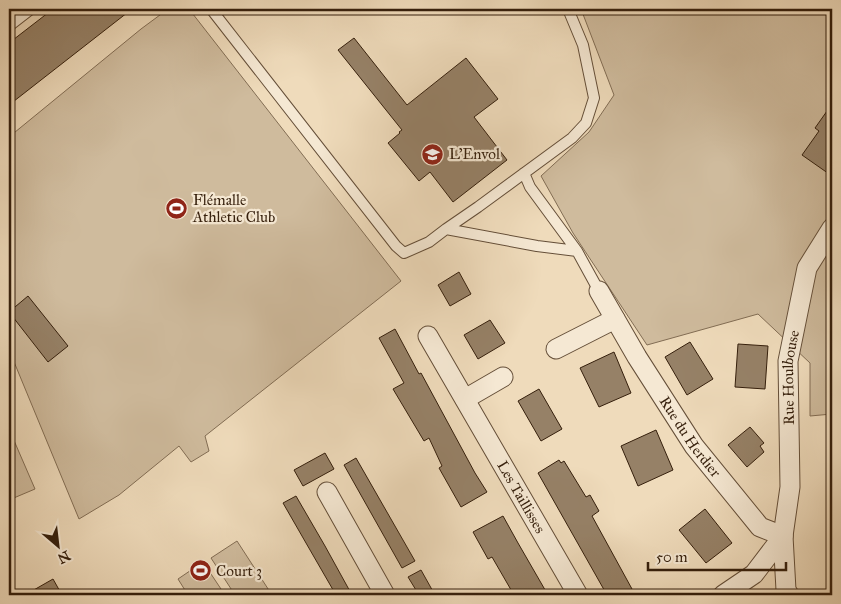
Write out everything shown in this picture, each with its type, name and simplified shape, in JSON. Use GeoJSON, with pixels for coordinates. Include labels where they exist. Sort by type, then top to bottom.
{"type":"FeatureCollection","features":[{"type":"Feature","properties":{"kind":"street","name":"Rue Houlbouse"},"geometry":{"type":"LineString","coordinates":[[789,595],[786,590],[783,536],[790,487],[788,361],[807,268],[832,228]]}},
{"type":"Feature","properties":{"kind":"street","name":"Rue du Herdier"},"geometry":{"type":"LineString","coordinates":[[599,291],[637,357],[694,446],[760,527],[783,536]]}},
{"type":"Feature","properties":{"kind":"street"},"geometry":{"type":"LineString","coordinates":[[556,349],[615,319]]}},
{"type":"Feature","properties":{"kind":"street","name":"Les Taillisses"},"geometry":{"type":"LineString","coordinates":[[428,336],[578,595]]}},
{"type":"Feature","properties":{"kind":"street"},"geometry":{"type":"LineString","coordinates":[[464,399],[503,377]]}},
{"type":"Feature","properties":{"kind":"street"},"geometry":{"type":"LineString","coordinates":[[327,492],[385,595]]}},
{"type":"Feature","properties":{"kind":"street","name":"Rue Houlbouse"},"geometry":{"type":"LineString","coordinates":[[723,595],[754,574],[783,536]]}},
{"type":"Feature","properties":{"kind":"lane"},"geometry":{"type":"LineString","coordinates":[[9,26],[31,9]]}},
{"type":"Feature","properties":{"kind":"lane"},"geometry":{"type":"LineString","coordinates":[[211,9],[396,246],[404,253],[429,242],[572,138],[586,123],[594,98],[583,45],[568,9]]}},
{"type":"Feature","properties":{"kind":"lane"},"geometry":{"type":"LineString","coordinates":[[524,173],[530,187],[577,251],[599,291]]}},
{"type":"Feature","properties":{"kind":"lane"},"geometry":{"type":"LineString","coordinates":[[446,228],[537,246],[577,251]]}},
{"type":"Feature","properties":{"kind":"shaded area","name":"Flémalle Athletic Club"},"geometry":{"type":"Polygon","coordinates":[[[168,9],[189,9],[401,281],[205,436],[209,451],[191,462],[179,446],[119,495],[79,519],[12,357],[9,340],[9,137],[168,9]]]}},
{"type":"Feature","properties":{"kind":"shaded area"},"geometry":{"type":"Polygon","coordinates":[[[581,9],[832,9],[832,414],[810,416],[810,363],[758,314],[647,345],[573,233],[541,176],[589,132],[614,95],[581,9]]]}},
{"type":"Feature","properties":{"kind":"shaded area"},"geometry":{"type":"Polygon","coordinates":[[[9,429],[35,489],[9,500],[9,429]]]}},
{"type":"Feature","properties":{"kind":"shaded area"},"geometry":{"type":"Polygon","coordinates":[[[237,541],[272,595],[235,595],[211,558],[237,541]]]}},
{"type":"Feature","properties":{"kind":"shaded area","name":"Court 3"},"geometry":{"type":"Polygon","coordinates":[[[203,562],[225,595],[188,595],[178,579],[203,562]]]}},
{"type":"Feature","properties":{"kind":"building"},"geometry":{"type":"Polygon","coordinates":[[[53,9],[132,9],[9,105],[9,43],[53,9]]]}},
{"type":"Feature","properties":{"kind":"building"},"geometry":{"type":"Polygon","coordinates":[[[354,38],[407,105],[466,58],[498,99],[474,117],[507,160],[453,202],[430,172],[419,181],[388,143],[402,130],[338,50],[354,38]]]}},
{"type":"Feature","properties":{"kind":"building"},"geometry":{"type":"Polygon","coordinates":[[[832,104],[832,176],[802,155],[819,131],[815,128],[832,104]]]}},
{"type":"Feature","properties":{"kind":"building"},"geometry":{"type":"Polygon","coordinates":[[[459,272],[471,294],[450,306],[438,285],[459,272]]]}},
{"type":"Feature","properties":{"kind":"building"},"geometry":{"type":"Polygon","coordinates":[[[28,296],[68,346],[48,362],[9,312],[28,296]]]}},
{"type":"Feature","properties":{"kind":"building"},"geometry":{"type":"Polygon","coordinates":[[[490,320],[505,343],[478,359],[464,335],[490,320]]]}},
{"type":"Feature","properties":{"kind":"building"},"geometry":{"type":"Polygon","coordinates":[[[395,329],[487,492],[461,507],[439,468],[442,466],[429,438],[424,441],[393,389],[404,383],[379,338],[395,329]]]}},
{"type":"Feature","properties":{"kind":"building"},"geometry":{"type":"Polygon","coordinates":[[[690,342],[713,379],[687,395],[665,357],[690,342]]]}},
{"type":"Feature","properties":{"kind":"building"},"geometry":{"type":"Polygon","coordinates":[[[738,344],[768,346],[765,389],[735,387],[738,344]]]}},
{"type":"Feature","properties":{"kind":"building"},"geometry":{"type":"Polygon","coordinates":[[[614,352],[631,393],[599,407],[580,368],[614,352]]]}},
{"type":"Feature","properties":{"kind":"building"},"geometry":{"type":"Polygon","coordinates":[[[539,389],[562,429],[541,441],[518,401],[539,389]]]}},
{"type":"Feature","properties":{"kind":"building"},"geometry":{"type":"Polygon","coordinates":[[[750,427],[764,443],[760,446],[764,452],[747,467],[728,445],[750,427]]]}},
{"type":"Feature","properties":{"kind":"building"},"geometry":{"type":"Polygon","coordinates":[[[656,430],[673,470],[638,486],[621,446],[656,430]]]}},
{"type":"Feature","properties":{"kind":"building"},"geometry":{"type":"Polygon","coordinates":[[[325,453],[334,469],[303,486],[294,470],[325,453]]]}},
{"type":"Feature","properties":{"kind":"building"},"geometry":{"type":"Polygon","coordinates":[[[356,458],[415,561],[402,568],[344,465],[356,458]]]}},
{"type":"Feature","properties":{"kind":"building"},"geometry":{"type":"Polygon","coordinates":[[[559,460],[561,463],[564,461],[586,497],[590,495],[599,511],[592,516],[632,589],[621,595],[607,595],[538,473],[559,460]]]}},
{"type":"Feature","properties":{"kind":"building"},"geometry":{"type":"Polygon","coordinates":[[[296,496],[352,595],[336,595],[283,503],[296,496]]]}},
{"type":"Feature","properties":{"kind":"building"},"geometry":{"type":"Polygon","coordinates":[[[705,509],[732,543],[706,563],[679,530],[705,509]]]}},
{"type":"Feature","properties":{"kind":"building"},"geometry":{"type":"Polygon","coordinates":[[[503,516],[548,595],[514,595],[492,557],[488,559],[473,532],[503,516]]]}},
{"type":"Feature","properties":{"kind":"building"},"geometry":{"type":"Polygon","coordinates":[[[421,570],[435,595],[419,595],[408,577],[421,570]]]}},
{"type":"Feature","properties":{"kind":"building"},"geometry":{"type":"Polygon","coordinates":[[[53,579],[62,595],[25,595],[53,579]]]}},
{"type":"Feature","properties":{"kind":"place","name":"L’Envol"},"geometry":{"type":"Point","coordinates":[433,154]}},
{"type":"Feature","properties":{"kind":"place","name":"Flémalle Athletic Club"},"geometry":{"type":"Point","coordinates":[177,209]}},
{"type":"Feature","properties":{"kind":"place","name":"Court 3"},"geometry":{"type":"Point","coordinates":[200,571]}}]}
